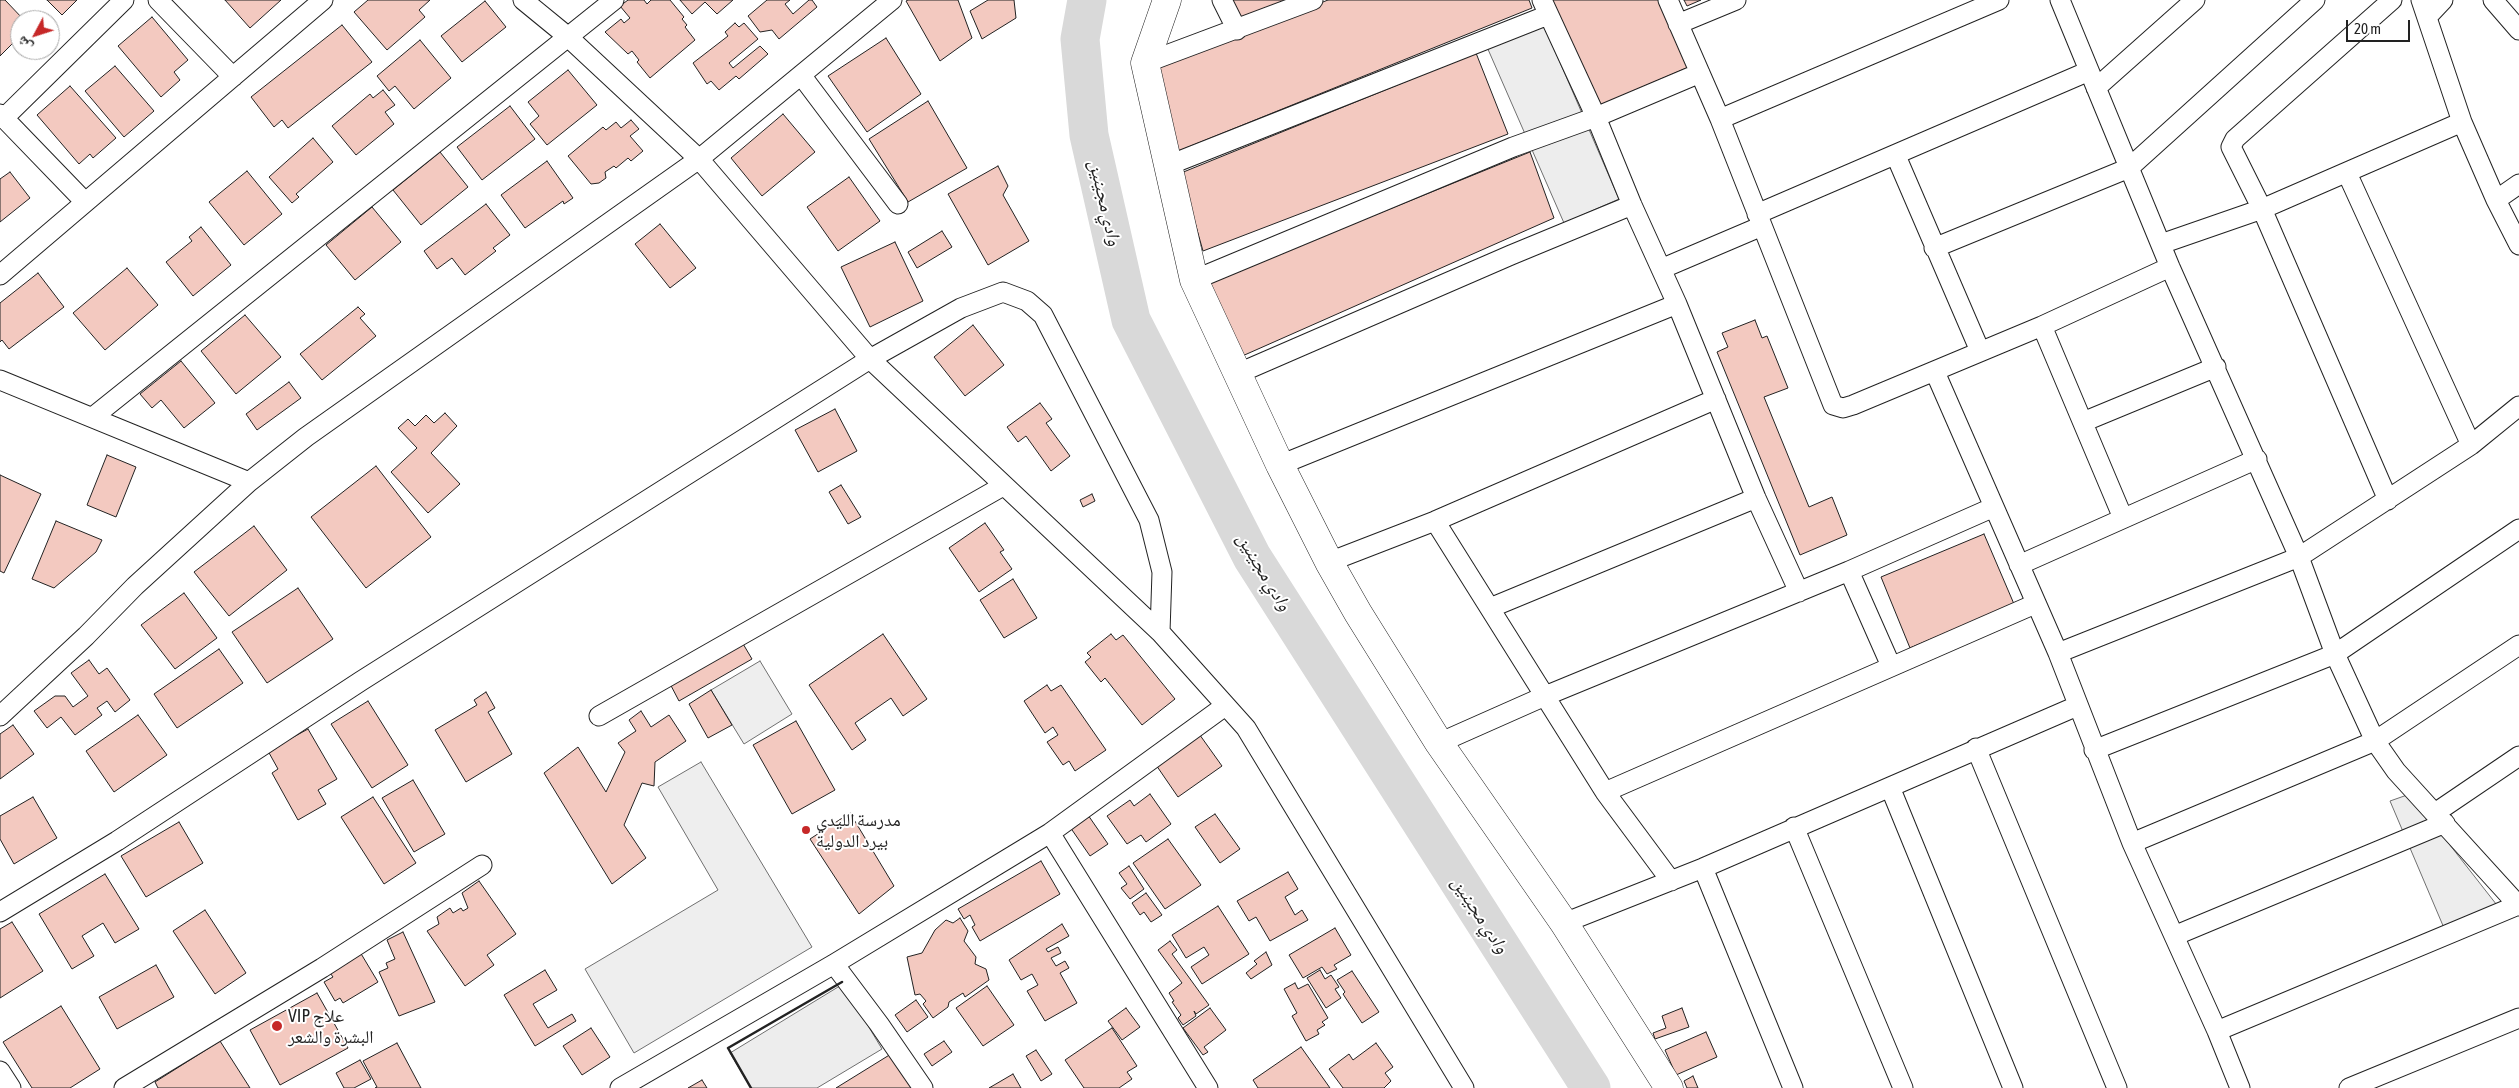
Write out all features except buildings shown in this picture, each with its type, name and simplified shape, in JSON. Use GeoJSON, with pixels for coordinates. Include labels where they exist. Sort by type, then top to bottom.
{"type":"FeatureCollection","features":[{"type":"Feature","properties":{"kind":"street"},"geometry":{"type":"LineString","coordinates":[[85,202],[2,116],[124,0]]}},
{"type":"Feature","properties":{"kind":"street"},"geometry":{"type":"LineString","coordinates":[[158,0],[233,77]]}},
{"type":"Feature","properties":{"kind":"street"},"geometry":{"type":"LineString","coordinates":[[0,275],[323,0]]}},
{"type":"Feature","properties":{"kind":"street"},"geometry":{"type":"LineString","coordinates":[[523,0],[567,36],[698,159],[870,359],[1160,632],[1246,728],[1464,1088]]}},
{"type":"Feature","properties":{"kind":"street"},"geometry":{"type":"LineString","coordinates":[[93,418],[614,0]]}},
{"type":"Feature","properties":{"kind":"street"},"geometry":{"type":"LineString","coordinates":[[0,716],[86,636],[135,586],[249,482],[314,431],[698,159],[892,0]]}},
{"type":"Feature","properties":{"kind":"street"},"geometry":{"type":"LineString","coordinates":[[1167,0],[1145,63],[1194,280],[1239,373],[1280,465],[1329,562],[1439,743],[1564,923],[1669,1088]]}},
{"type":"Feature","properties":{"kind":"street"},"geometry":{"type":"LineString","coordinates":[[1222,0],[1236,30]]}},
{"type":"Feature","properties":{"kind":"street"},"geometry":{"type":"LineString","coordinates":[[1145,63],[1313,0]]}},
{"type":"Feature","properties":{"kind":"street"},"geometry":{"type":"LineString","coordinates":[[1668,0],[1720,119],[1833,404],[1843,408],[1853,405],[1935,372],[1980,351],[2042,326],[2170,267]]}},
{"type":"Feature","properties":{"kind":"street"},"geometry":{"type":"LineString","coordinates":[[1678,24],[1736,0]]}},
{"type":"Feature","properties":{"kind":"street"},"geometry":{"type":"LineString","coordinates":[[1720,119],[1999,0]]}},
{"type":"Feature","properties":{"kind":"street"},"geometry":{"type":"LineString","coordinates":[[1661,269],[1896,156],[2092,79],[2195,0]]}},
{"type":"Feature","properties":{"kind":"street"},"geometry":{"type":"LineString","coordinates":[[1934,248],[2129,168],[2315,0]]}},
{"type":"Feature","properties":{"kind":"street"},"geometry":{"type":"LineString","coordinates":[[2388,500],[2262,209],[2232,147],[2235,139],[2392,0]]}},
{"type":"Feature","properties":{"kind":"street"},"geometry":{"type":"LineString","coordinates":[[2442,0],[2424,9],[2462,122],[2496,200],[2519,246]]}},
{"type":"Feature","properties":{"kind":"street"},"geometry":{"type":"LineString","coordinates":[[2493,0],[2519,30]]}},
{"type":"Feature","properties":{"kind":"street"},"geometry":{"type":"LineString","coordinates":[[2064,2],[2092,79],[2170,267],[2257,459],[2299,557],[2335,654],[2375,741],[2396,771],[2518,905],[2217,1031]]}},
{"type":"Feature","properties":{"kind":"street"},"geometry":{"type":"LineString","coordinates":[[1169,165],[1545,7],[1596,117],[1632,205],[1677,304],[1756,498],[1799,592]]}},
{"type":"Feature","properties":{"kind":"street"},"geometry":{"type":"LineString","coordinates":[[1194,280],[1513,147],[1596,117],[1700,73]]}},
{"type":"Feature","properties":{"kind":"street"},"geometry":{"type":"LineString","coordinates":[[801,75],[898,204]]}},
{"type":"Feature","properties":{"kind":"street"},"geometry":{"type":"LineString","coordinates":[[2161,244],[2262,209],[2462,122]]}},
{"type":"Feature","properties":{"kind":"street"},"geometry":{"type":"LineString","coordinates":[[1896,156],[1980,351]]}},
{"type":"Feature","properties":{"kind":"street"},"geometry":{"type":"LineString","coordinates":[[2347,173],[2471,445]]}},
{"type":"Feature","properties":{"kind":"street"},"geometry":{"type":"LineString","coordinates":[[2496,200],[2519,184]]}},
{"type":"Feature","properties":{"kind":"street"},"geometry":{"type":"LineString","coordinates":[[1239,373],[1510,255],[1632,205]]}},
{"type":"Feature","properties":{"kind":"street"},"geometry":{"type":"LineString","coordinates":[[0,912],[117,841],[369,675],[870,359],[961,308],[1003,292],[1027,301],[1043,315],[1148,520],[1162,572],[1160,632]]}},
{"type":"Feature","properties":{"kind":"street"},"geometry":{"type":"LineString","coordinates":[[1280,465],[1677,304]]}},
{"type":"Feature","properties":{"kind":"street"},"geometry":{"type":"LineString","coordinates":[[2042,326],[2123,518]]}},
{"type":"Feature","properties":{"kind":"street"},"geometry":{"type":"LineString","coordinates":[[2083,422],[2216,368]]}},
{"type":"Feature","properties":{"kind":"street"},"geometry":{"type":"LineString","coordinates":[[1935,372],[2058,653],[2094,750],[2132,843],[2217,1031],[2240,1088]]}},
{"type":"Feature","properties":{"kind":"street"},"geometry":{"type":"LineString","coordinates":[[0,380],[249,482]]}},
{"type":"Feature","properties":{"kind":"street"},"geometry":{"type":"LineString","coordinates":[[1329,562],[1436,520],[1716,399]]}},
{"type":"Feature","properties":{"kind":"street"},"geometry":{"type":"LineString","coordinates":[[2058,653],[2299,557],[2471,445],[2519,406]]}},
{"type":"Feature","properties":{"kind":"street"},"geometry":{"type":"LineString","coordinates":[[2019,565],[2257,459]]}},
{"type":"Feature","properties":{"kind":"street"},"geometry":{"type":"LineString","coordinates":[[599,716],[1003,486]]}},
{"type":"Feature","properties":{"kind":"street"},"geometry":{"type":"LineString","coordinates":[[1490,608],[1756,498]]}},
{"type":"Feature","properties":{"kind":"street"},"geometry":{"type":"LineString","coordinates":[[1439,743],[1545,696],[1849,571],[1994,507]]}},
{"type":"Feature","properties":{"kind":"street"},"geometry":{"type":"LineString","coordinates":[[1436,520],[1605,792],[1671,881]]}},
{"type":"Feature","properties":{"kind":"street"},"geometry":{"type":"LineString","coordinates":[[2094,750],[2335,654],[2519,529]]}},
{"type":"Feature","properties":{"kind":"street"},"geometry":{"type":"LineString","coordinates":[[1849,571],[1891,666]]}},
{"type":"Feature","properties":{"kind":"street"},"geometry":{"type":"LineString","coordinates":[[1605,792],[2035,604]]}},
{"type":"Feature","properties":{"kind":"street"},"geometry":{"type":"LineString","coordinates":[[2132,843],[2375,741],[2519,645]]}},
{"type":"Feature","properties":{"kind":"street"},"geometry":{"type":"LineString","coordinates":[[620,1088],[834,964],[1050,834],[1225,706]]}},
{"type":"Feature","properties":{"kind":"street"},"geometry":{"type":"LineString","coordinates":[[1564,923],[1703,868],[1976,748],[2077,706]]}},
{"type":"Feature","properties":{"kind":"street"},"geometry":{"type":"LineString","coordinates":[[1976,748],[2113,1087]]}},
{"type":"Feature","properties":{"kind":"street"},"geometry":{"type":"LineString","coordinates":[[2174,936],[2440,818],[2519,756]]}},
{"type":"Feature","properties":{"kind":"street"},"geometry":{"type":"LineString","coordinates":[[1890,787],[2013,1088]]}},
{"type":"Feature","properties":{"kind":"street"},"geometry":{"type":"LineString","coordinates":[[1794,827],[1903,1088]]}},
{"type":"Feature","properties":{"kind":"street"},"geometry":{"type":"LineString","coordinates":[[1050,834],[1208,1088]]}},
{"type":"Feature","properties":{"kind":"street"},"geometry":{"type":"LineString","coordinates":[[130,1087],[314,974],[482,865]]}},
{"type":"Feature","properties":{"kind":"street"},"geometry":{"type":"LineString","coordinates":[[1703,868],[1793,1088]]}},
{"type":"Feature","properties":{"kind":"street"},"geometry":{"type":"LineString","coordinates":[[834,964],[880,1024],[923,1088]]}},
{"type":"Feature","properties":{"kind":"street"},"geometry":{"type":"LineString","coordinates":[[2350,1088],[2519,1018]]}},
{"type":"Feature","properties":{"kind":"street"},"geometry":{"type":"LineString","coordinates":[[0,1071],[11,1088]]}},
{"type":"Feature","properties":{"kind":"shaded area"},"geometry":{"type":"Polygon","coordinates":[[[1543,23],[1619,199],[1564,223],[1487,47],[1543,23]]]}},
{"type":"Feature","properties":{"kind":"shaded area"},"geometry":{"type":"Polygon","coordinates":[[[760,661],[792,714],[744,744],[711,690],[760,661]]]}},
{"type":"Feature","properties":{"kind":"shaded area"},"geometry":{"type":"Polygon","coordinates":[[[701,762],[812,947],[634,1053],[585,969],[718,890],[658,787],[701,762]]]}},
{"type":"Feature","properties":{"kind":"shaded area"},"geometry":{"type":"Polygon","coordinates":[[[2410,794],[2500,909],[2444,928],[2390,801],[2410,794]]]}},
{"type":"Feature","properties":{"kind":"shaded area"},"geometry":{"type":"Polygon","coordinates":[[[843,984],[882,1049],[817,1088],[751,1088],[730,1053],[843,984]]]}},
{"type":"Feature","properties":{"kind":"waterway","name":"وادي مجينين"},"geometry":{"type":"LineString","coordinates":[[1087,0],[1080,39],[1089,135],[1131,320],[1252,557],[1591,1088]]}},
{"type":"Feature","properties":{"kind":"wall"},"geometry":{"type":"LineString","coordinates":[[751,1088],[728,1048],[842,982]]}},
{"type":"Feature","properties":{"kind":"place","name":"مدرسة الليدي بيرد الدولية"},"geometry":{"type":"Point","coordinates":[806,830]}},
{"type":"Feature","properties":{"kind":"place","name":"VIP علاج البشرة والشعر"},"geometry":{"type":"Point","coordinates":[277,1026]}}]}
